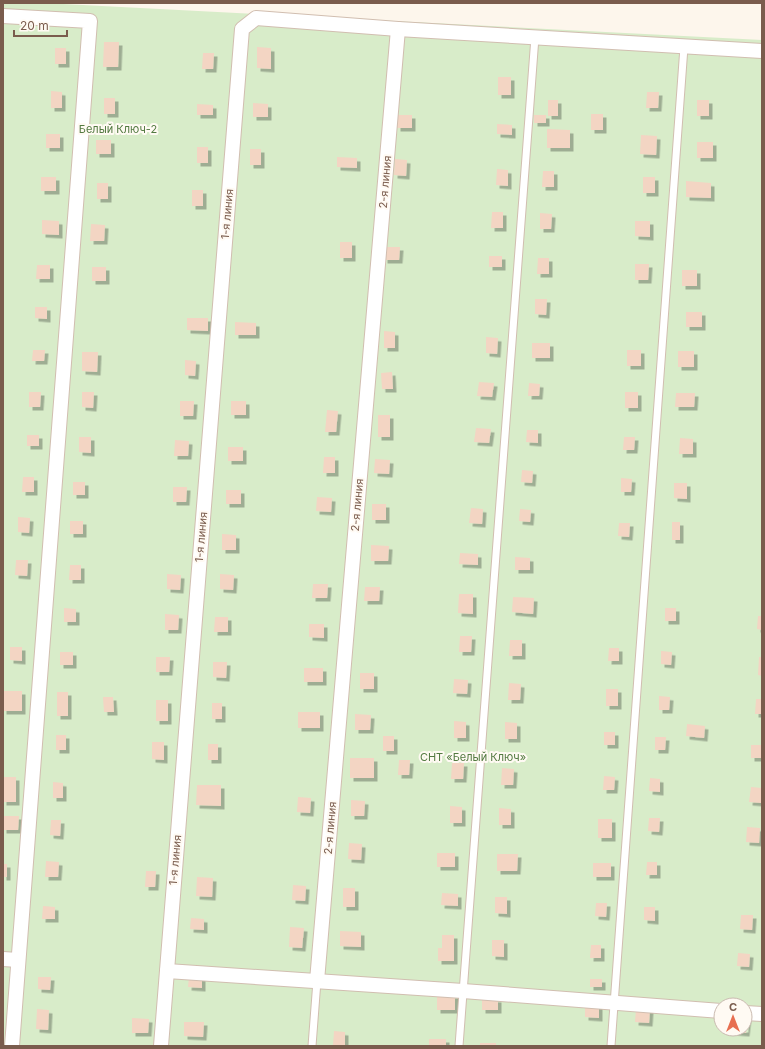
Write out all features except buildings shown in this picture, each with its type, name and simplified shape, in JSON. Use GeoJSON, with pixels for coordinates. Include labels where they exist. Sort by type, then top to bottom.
{"type":"FeatureCollection","features":[{"type":"Feature","properties":{"kind":"street"},"geometry":{"type":"LineString","coordinates":[[3,16],[90,21],[12,1046]]}},
{"type":"Feature","properties":{"kind":"street","name":"1-я линия"},"geometry":{"type":"LineString","coordinates":[[161,1046],[242,29],[256,18],[398,29]]}},
{"type":"Feature","properties":{"kind":"street"},"geometry":{"type":"LineString","coordinates":[[398,29],[762,51]]}},
{"type":"Feature","properties":{"kind":"street","name":"2-я линия"},"geometry":{"type":"LineString","coordinates":[[316,982],[398,29]]}},
{"type":"Feature","properties":{"kind":"street"},"geometry":{"type":"LineString","coordinates":[[3,959],[18,960]]}},
{"type":"Feature","properties":{"kind":"street"},"geometry":{"type":"LineString","coordinates":[[167,971],[463,991],[614,1004],[713,1010]]}},
{"type":"Feature","properties":{"kind":"lane"},"geometry":{"type":"LineString","coordinates":[[459,1046],[535,37]]}},
{"type":"Feature","properties":{"kind":"lane"},"geometry":{"type":"LineString","coordinates":[[611,1046],[684,47]]}},
{"type":"Feature","properties":{"kind":"lane"},"geometry":{"type":"LineString","coordinates":[[312,1046],[316,982]]}},
{"type":"Feature","properties":{"kind":"green space","name":"СНТ «Белый Ключ»"},"geometry":{"type":"Polygon","coordinates":[[[3,3],[44,3],[762,40],[762,1046],[3,1046],[3,3]]]}},
{"type":"Feature","properties":{"kind":"park label","name":"Белый Ключ-2"},"geometry":{"type":"Point","coordinates":[118,129]}}]}
